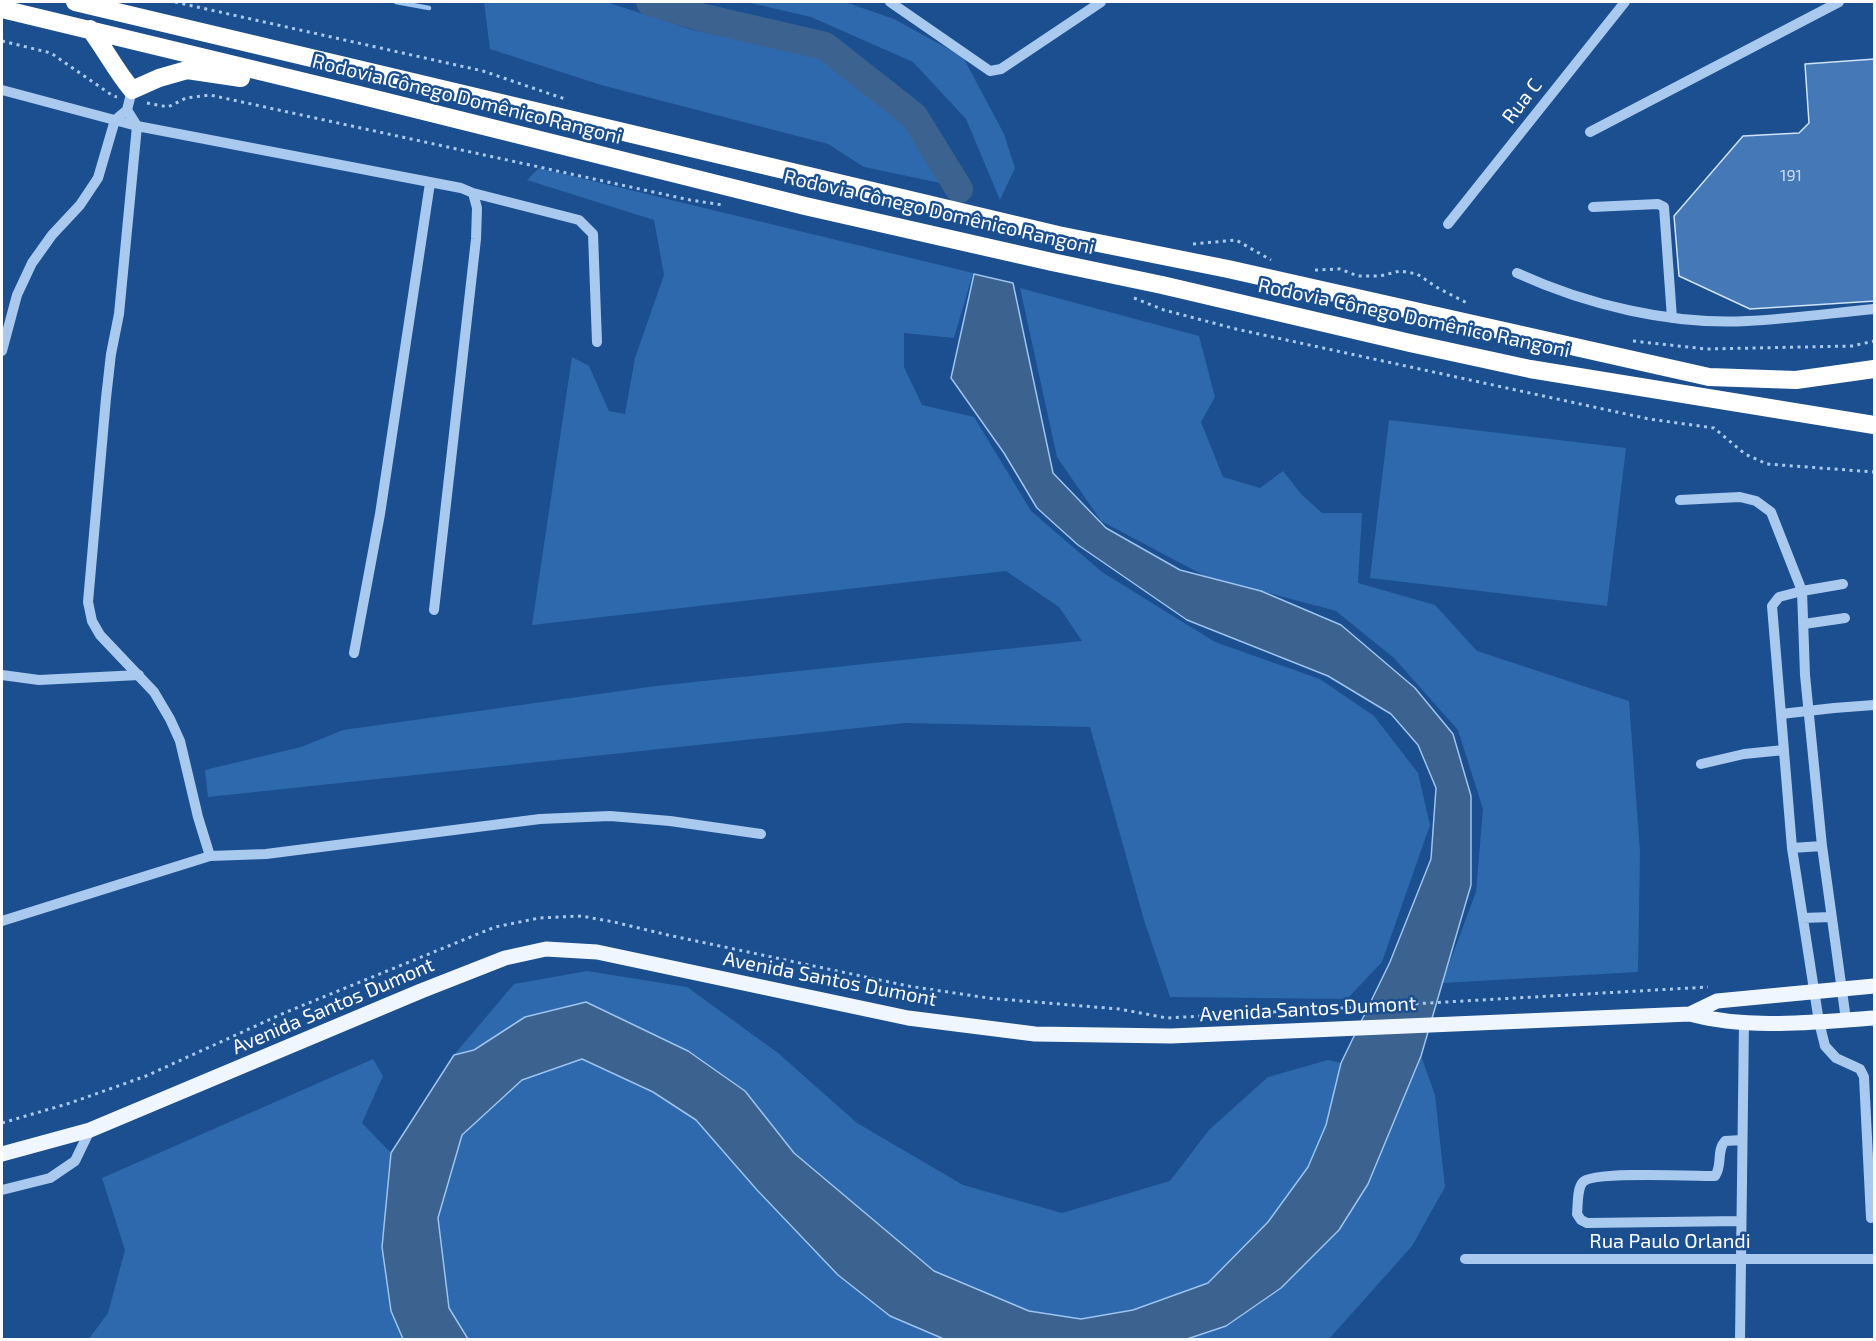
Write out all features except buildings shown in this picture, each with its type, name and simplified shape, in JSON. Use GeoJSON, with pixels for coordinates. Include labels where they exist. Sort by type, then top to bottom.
{"type":"FeatureCollection","features":[{"type":"Feature","properties":{"kind":"highway","name":"Rodovia Cônego Domênico Rangoni"},"geometry":{"type":"LineString","coordinates":[[75,2],[1059,235],[1228,269],[1709,377],[1796,380],[1875,369]]}},
{"type":"Feature","properties":{"kind":"highway","name":"Rodovia Cônego Domênico Rangoni"},"geometry":{"type":"LineString","coordinates":[[2,9],[805,206],[1530,369],[1875,425]]}},
{"type":"Feature","properties":{"kind":"highway"},"geometry":{"type":"LineString","coordinates":[[90,29],[107,52],[120,76],[129,100],[173,73],[187,70],[227,75],[339,99],[360,95]]}},
{"type":"Feature","properties":{"kind":"main road","name":"Avenida Santos Dumont"},"geometry":{"type":"LineString","coordinates":[[2,1154],[90,1130],[421,991],[505,958],[546,949],[597,952],[909,1018],[1035,1034],[1171,1036],[1690,1014],[1714,1021],[1744,1022],[1819,1022],[1875,1018]]}},
{"type":"Feature","properties":{"kind":"main road","name":"Avenida Santos Dumont"},"geometry":{"type":"LineString","coordinates":[[1690,1014],[1717,1001],[1875,986]]}},
{"type":"Feature","properties":{"kind":"street"},"geometry":{"type":"LineString","coordinates":[[890,2],[990,71],[1001,69],[1101,2]]}},
{"type":"Feature","properties":{"kind":"street","name":"Rua C"},"geometry":{"type":"LineString","coordinates":[[1448,224],[1625,2]]}},
{"type":"Feature","properties":{"kind":"street"},"geometry":{"type":"LineString","coordinates":[[1590,132],[1839,2]]}},
{"type":"Feature","properties":{"kind":"street"},"geometry":{"type":"LineString","coordinates":[[2,90],[137,126],[461,188],[579,220],[593,234],[597,342]]}},
{"type":"Feature","properties":{"kind":"street"},"geometry":{"type":"LineString","coordinates":[[2,351],[17,295],[32,262],[52,234],[80,205],[98,178],[115,120],[129,100]]}},
{"type":"Feature","properties":{"kind":"street"},"geometry":{"type":"LineString","coordinates":[[129,100],[137,126],[119,314],[106,398],[88,602],[92,621],[100,634],[154,692],[170,719],[180,741],[210,856]]}},
{"type":"Feature","properties":{"kind":"street"},"geometry":{"type":"LineString","coordinates":[[354,653],[380,514],[430,183]]}},
{"type":"Feature","properties":{"kind":"street"},"geometry":{"type":"LineString","coordinates":[[434,609],[476,239],[477,208],[473,193]]}},
{"type":"Feature","properties":{"kind":"street"},"geometry":{"type":"LineString","coordinates":[[1593,207],[1658,204],[1664,207],[1672,318]]}},
{"type":"Feature","properties":{"kind":"street"},"geometry":{"type":"LineString","coordinates":[[1517,273],[1594,301],[1636,312],[1672,318],[1746,321],[1875,309]]}},
{"type":"Feature","properties":{"kind":"street"},"geometry":{"type":"LineString","coordinates":[[1680,500],[1740,497],[1756,501],[1771,512],[1802,591],[1803,648],[1808,710],[1822,846],[1846,1020]]}},
{"type":"Feature","properties":{"kind":"street"},"geometry":{"type":"LineString","coordinates":[[1843,584],[1779,597],[1772,606],[1792,848],[1814,992],[1825,1046],[1836,1058],[1860,1070],[1863,1077],[1871,1218]]}},
{"type":"Feature","properties":{"kind":"street"},"geometry":{"type":"LineString","coordinates":[[1804,624],[1845,618]]}},
{"type":"Feature","properties":{"kind":"street"},"geometry":{"type":"LineString","coordinates":[[2,675],[39,680],[139,675]]}},
{"type":"Feature","properties":{"kind":"street"},"geometry":{"type":"LineString","coordinates":[[1781,714],[1875,705]]}},
{"type":"Feature","properties":{"kind":"street"},"geometry":{"type":"LineString","coordinates":[[1701,764],[1744,753],[1784,750]]}},
{"type":"Feature","properties":{"kind":"street"},"geometry":{"type":"LineString","coordinates":[[2,921],[210,856],[266,854],[540,819],[610,816],[670,821],[761,834]]}},
{"type":"Feature","properties":{"kind":"street"},"geometry":{"type":"LineString","coordinates":[[1792,848],[1822,846]]}},
{"type":"Feature","properties":{"kind":"street"},"geometry":{"type":"LineString","coordinates":[[1803,918],[1831,917]]}},
{"type":"Feature","properties":{"kind":"street"},"geometry":{"type":"LineString","coordinates":[[1740,1340],[1744,1022]]}},
{"type":"Feature","properties":{"kind":"street"},"geometry":{"type":"LineString","coordinates":[[2,1190],[50,1178],[58,1173],[75,1161],[90,1130]]}},
{"type":"Feature","properties":{"kind":"street"},"geometry":{"type":"LineString","coordinates":[[1741,1221],[1587,1223],[1577,1214],[1580,1186],[1590,1177],[1715,1176],[1720,1169],[1721,1146],[1725,1141],[1742,1140]]}},
{"type":"Feature","properties":{"kind":"street","name":"Rua Paulo Orlandi"},"geometry":{"type":"LineString","coordinates":[[1465,1259],[1875,1259]]}},
{"type":"Feature","properties":{"kind":"path"},"geometry":{"type":"LineString","coordinates":[[175,2],[483,71],[567,100]]}},
{"type":"Feature","properties":{"kind":"path"},"geometry":{"type":"LineString","coordinates":[[2,41],[51,53],[112,96],[129,100],[168,107],[196,96],[221,97],[679,198],[723,205]]}},
{"type":"Feature","properties":{"kind":"path"},"geometry":{"type":"LineString","coordinates":[[1184,245],[1236,240],[1280,265]]}},
{"type":"Feature","properties":{"kind":"path"},"geometry":{"type":"LineString","coordinates":[[1313,270],[1340,269],[1358,276],[1380,276],[1400,271],[1417,274],[1470,305]]}},
{"type":"Feature","properties":{"kind":"path"},"geometry":{"type":"LineString","coordinates":[[1132,297],[1164,310],[1236,329],[1649,419],[1714,428],[1745,454],[1767,464],[1875,472]]}},
{"type":"Feature","properties":{"kind":"path"},"geometry":{"type":"LineString","coordinates":[[1623,340],[1706,349],[1852,346],[1875,341]]}},
{"type":"Feature","properties":{"kind":"path"},"geometry":{"type":"LineString","coordinates":[[2,1123],[70,1103],[146,1076],[284,1013],[495,927],[539,918],[580,916],[908,986],[988,998],[1119,1009],[1167,1018],[1696,988]]}},
{"type":"Feature","properties":{"kind":"shaded area"},"geometry":{"type":"Polygon","coordinates":[[[484,2],[606,2],[693,30],[818,57],[853,74],[904,113],[940,183],[864,167],[828,144],[601,85],[490,49],[484,2]]]}},
{"type":"Feature","properties":{"kind":"shaded area"},"geometry":{"type":"Polygon","coordinates":[[[746,2],[845,2],[894,19],[963,57],[1004,134],[1015,168],[1000,200],[966,119],[913,62],[811,17],[746,2]]]}},
{"type":"Feature","properties":{"kind":"shaded area"},"geometry":{"type":"Polygon","coordinates":[[[539,168],[973,273],[954,338],[904,333],[904,367],[922,405],[974,417],[1031,511],[1102,572],[1215,642],[1320,679],[1374,716],[1418,773],[1430,825],[1382,962],[1347,999],[1170,997],[1144,920],[1090,727],[905,723],[208,797],[205,770],[301,747],[343,730],[656,686],[1082,641],[1059,607],[1006,571],[532,625],[572,357],[589,366],[609,411],[625,414],[635,358],[664,275],[654,220],[527,180],[539,168]]]}},
{"type":"Feature","properties":{"kind":"shaded area"},"geometry":{"type":"Polygon","coordinates":[[[974,274],[1013,283],[1053,473],[1106,528],[1180,570],[1261,591],[1341,625],[1415,688],[1453,734],[1471,796],[1471,885],[1421,1056],[1368,1184],[1339,1230],[1281,1288],[1226,1326],[1184,1340],[944,1339],[890,1316],[838,1275],[757,1190],[696,1120],[653,1092],[582,1059],[522,1080],[462,1135],[438,1218],[449,1308],[468,1339],[403,1339],[391,1311],[382,1247],[391,1153],[454,1055],[474,1050],[525,1017],[586,1002],[688,1051],[745,1091],[794,1153],[934,1271],[1029,1311],[1081,1319],[1133,1310],[1208,1283],[1268,1222],[1308,1167],[1326,1125],[1341,1063],[1390,962],[1431,859],[1436,788],[1418,745],[1391,714],[1328,676],[1187,620],[1078,545],[1037,508],[1004,453],[951,378],[974,274]]]}},
{"type":"Feature","properties":{"kind":"shaded area"},"geometry":{"type":"Polygon","coordinates":[[[1020,288],[1199,336],[1215,397],[1201,422],[1223,477],[1260,488],[1283,471],[1301,494],[1322,513],[1362,513],[1358,583],[1435,605],[1477,651],[1629,701],[1640,852],[1638,972],[1442,983],[1476,892],[1483,809],[1458,730],[1394,658],[1336,611],[1205,576],[1101,521],[1057,457],[1020,288]]]}},
{"type":"Feature","properties":{"kind":"shaded area"},"geometry":{"type":"Polygon","coordinates":[[[1389,420],[1626,448],[1607,606],[1370,578],[1389,420]]]}},
{"type":"Feature","properties":{"kind":"shaded area"},"geometry":{"type":"Polygon","coordinates":[[[587,971],[687,987],[778,1053],[857,1123],[963,1185],[1062,1213],[1170,1181],[1209,1130],[1268,1077],[1328,1060],[1341,1063],[1326,1125],[1308,1167],[1268,1222],[1208,1283],[1133,1310],[1081,1319],[1029,1311],[934,1271],[794,1153],[745,1091],[525,1017],[474,1050],[454,1055],[514,984],[587,971]]]}},
{"type":"Feature","properties":{"kind":"shaded area"},"geometry":{"type":"Polygon","coordinates":[[[1421,1056],[1435,1095],[1445,1187],[1412,1246],[1329,1339],[1184,1340],[1226,1326],[1281,1288],[1339,1230],[1368,1184],[1421,1056]]]}},
{"type":"Feature","properties":{"kind":"shaded area"},"geometry":{"type":"Polygon","coordinates":[[[373,1059],[383,1076],[362,1123],[391,1153],[382,1247],[391,1311],[403,1339],[88,1340],[108,1313],[125,1250],[102,1178],[373,1059]]]}},
{"type":"Feature","properties":{"kind":"shaded area"},"geometry":{"type":"Polygon","coordinates":[[[582,1059],[653,1092],[696,1120],[757,1191],[838,1275],[890,1316],[944,1339],[468,1339],[449,1308],[438,1218],[462,1135],[522,1080],[582,1059]]]}},
{"type":"Feature","properties":{"kind":"waterway"},"geometry":{"type":"LineString","coordinates":[[396,2],[429,8]]}},
{"type":"Feature","properties":{"kind":"waterway"},"geometry":{"type":"LineString","coordinates":[[650,2],[704,18],[825,46],[914,116],[959,189]]}}]}
